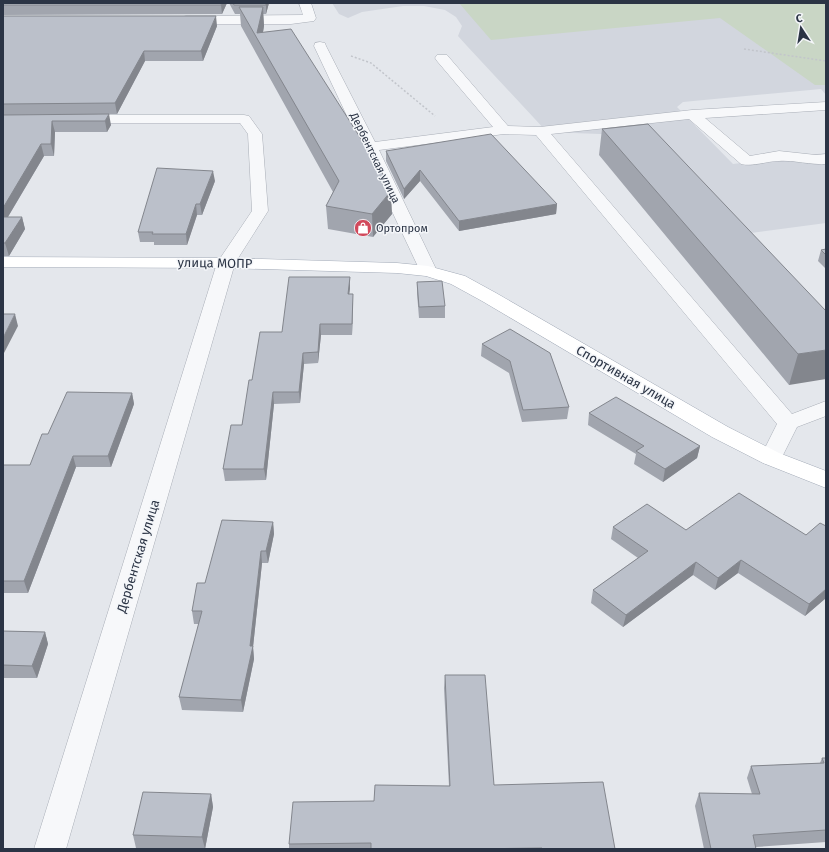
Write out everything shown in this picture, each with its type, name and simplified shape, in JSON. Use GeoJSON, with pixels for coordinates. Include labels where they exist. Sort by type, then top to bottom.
{"type":"FeatureCollection","features":[{"type":"Feature","properties":{"kind":"main road","name":"улица МОПР"},"geometry":{"type":"LineString","coordinates":[[3,262],[226,263],[397,268],[428,271]]}},
{"type":"Feature","properties":{"kind":"main road","name":"Спортивная улица"},"geometry":{"type":"LineString","coordinates":[[428,271],[458,280],[489,297],[720,432],[771,458],[826,480]]}},
{"type":"Feature","properties":{"kind":"street"},"geometry":{"type":"LineString","coordinates":[[176,20],[216,14],[291,20],[310,18],[305,3]]}},
{"type":"Feature","properties":{"kind":"street","name":"Дербентская улица"},"geometry":{"type":"LineString","coordinates":[[320,46],[370,147],[428,271]]}},
{"type":"Feature","properties":{"kind":"street"},"geometry":{"type":"LineString","coordinates":[[442,58],[504,130]]}},
{"type":"Feature","properties":{"kind":"street"},"geometry":{"type":"LineString","coordinates":[[370,147],[504,130],[540,131],[692,114],[826,106]]}},
{"type":"Feature","properties":{"kind":"street"},"geometry":{"type":"LineString","coordinates":[[692,114],[747,161],[779,156],[816,160],[826,159]]}},
{"type":"Feature","properties":{"kind":"street","name":"Дербентская улица"},"geometry":{"type":"LineString","coordinates":[[50,849],[226,263],[260,211],[255,134],[244,119],[65,120]]}},
{"type":"Feature","properties":{"kind":"street"},"geometry":{"type":"LineString","coordinates":[[540,131],[788,423]]}},
{"type":"Feature","properties":{"kind":"street"},"geometry":{"type":"LineString","coordinates":[[771,458],[788,423],[826,408]]}},
{"type":"Feature","properties":{"kind":"path"},"geometry":{"type":"LineString","coordinates":[[320,46],[371,63],[459,136]]}},
{"type":"Feature","properties":{"kind":"path"},"geometry":{"type":"LineString","coordinates":[[744,49],[826,61]]}},
{"type":"Feature","properties":{"kind":"shaded area"},"geometry":{"type":"Polygon","coordinates":[[[332,3],[826,3],[826,95],[821,89],[683,102],[677,107],[733,164],[826,153],[826,223],[751,233],[652,136],[547,132],[458,36],[462,26],[456,17],[445,10],[424,6],[403,6],[362,12],[348,18],[339,14],[332,3]]]}},
{"type":"Feature","properties":{"kind":"green space"},"geometry":{"type":"Polygon","coordinates":[[[459,3],[826,3],[826,85],[815,85],[720,18],[491,40],[459,3]]]}},
{"type":"Feature","properties":{"kind":"building"},"geometry":{"type":"Polygon","coordinates":[[[3,3],[222,3],[221,5],[3,5],[3,3]]]}},
{"type":"Feature","properties":{"kind":"building"},"geometry":{"type":"Polygon","coordinates":[[[233,3],[266,3],[266,5],[234,5],[233,3]]]}},
{"type":"Feature","properties":{"kind":"building"},"geometry":{"type":"Polygon","coordinates":[[[239,7],[263,7],[257,33],[291,29],[363,142],[367,141],[391,191],[372,214],[326,206],[339,181],[239,7]]]}},
{"type":"Feature","properties":{"kind":"building"},"geometry":{"type":"Polygon","coordinates":[[[3,16],[216,16],[201,51],[144,51],[115,103],[3,104],[3,16]]]}},
{"type":"Feature","properties":{"kind":"building"},"geometry":{"type":"Polygon","coordinates":[[[109,114],[105,121],[52,121],[51,144],[41,144],[3,208],[3,115],[109,114]]]}},
{"type":"Feature","properties":{"kind":"building"},"geometry":{"type":"Polygon","coordinates":[[[648,124],[826,311],[826,350],[798,354],[602,129],[648,124]]]}},
{"type":"Feature","properties":{"kind":"building"},"geometry":{"type":"Polygon","coordinates":[[[491,134],[557,204],[459,221],[420,170],[404,189],[386,151],[491,134]]]}},
{"type":"Feature","properties":{"kind":"building"},"geometry":{"type":"Polygon","coordinates":[[[157,168],[213,171],[200,204],[196,204],[186,234],[152,234],[153,232],[138,232],[157,168]]]}},
{"type":"Feature","properties":{"kind":"building"},"geometry":{"type":"Polygon","coordinates":[[[3,217],[22,217],[5,243],[3,243],[3,217]]]}},
{"type":"Feature","properties":{"kind":"building"},"geometry":{"type":"Polygon","coordinates":[[[826,249],[826,255],[821,250],[826,249]]]}},
{"type":"Feature","properties":{"kind":"building"},"geometry":{"type":"Polygon","coordinates":[[[289,277],[350,277],[348,294],[353,294],[352,324],[320,324],[318,352],[303,353],[299,392],[273,392],[264,469],[223,469],[231,425],[242,425],[249,380],[252,380],[260,332],[282,332],[289,277]]]}},
{"type":"Feature","properties":{"kind":"building"},"geometry":{"type":"Polygon","coordinates":[[[442,281],[445,306],[419,307],[417,282],[442,281]]]}},
{"type":"Feature","properties":{"kind":"building"},"geometry":{"type":"Polygon","coordinates":[[[3,314],[15,314],[3,338],[3,314]]]}},
{"type":"Feature","properties":{"kind":"building"},"geometry":{"type":"Polygon","coordinates":[[[510,329],[550,353],[569,407],[523,410],[510,361],[482,344],[510,329]]]}},
{"type":"Feature","properties":{"kind":"building"},"geometry":{"type":"Polygon","coordinates":[[[67,392],[132,393],[108,456],[73,456],[24,581],[3,581],[3,465],[30,465],[42,434],[48,434],[67,392]]]}},
{"type":"Feature","properties":{"kind":"building"},"geometry":{"type":"Polygon","coordinates":[[[616,397],[700,446],[665,469],[636,451],[644,446],[589,413],[616,397]]]}},
{"type":"Feature","properties":{"kind":"building"},"geometry":{"type":"Polygon","coordinates":[[[739,493],[806,535],[820,523],[826,526],[826,589],[809,604],[741,560],[718,578],[696,562],[626,615],[593,590],[648,551],[613,527],[647,504],[686,530],[739,493]]]}},
{"type":"Feature","properties":{"kind":"building"},"geometry":{"type":"Polygon","coordinates":[[[222,520],[273,522],[266,551],[261,551],[250,646],[253,646],[241,700],[179,697],[202,611],[192,611],[197,583],[205,583],[222,520]]]}},
{"type":"Feature","properties":{"kind":"building"},"geometry":{"type":"Polygon","coordinates":[[[3,631],[45,632],[32,666],[3,665],[3,631]]]}},
{"type":"Feature","properties":{"kind":"building"},"geometry":{"type":"Polygon","coordinates":[[[445,675],[485,675],[494,785],[603,782],[615,849],[371,849],[371,843],[289,844],[293,802],[374,801],[375,785],[450,786],[445,675]]]}},
{"type":"Feature","properties":{"kind":"building"},"geometry":{"type":"Polygon","coordinates":[[[822,758],[826,758],[826,830],[753,835],[756,849],[711,849],[699,793],[760,794],[751,766],[824,763],[822,758]]]}},
{"type":"Feature","properties":{"kind":"building"},"geometry":{"type":"Polygon","coordinates":[[[143,792],[211,794],[202,837],[133,835],[143,792]]]}},
{"type":"Feature","properties":{"kind":"place","name":"Ортопром"},"geometry":{"type":"Point","coordinates":[363,228]}}]}
